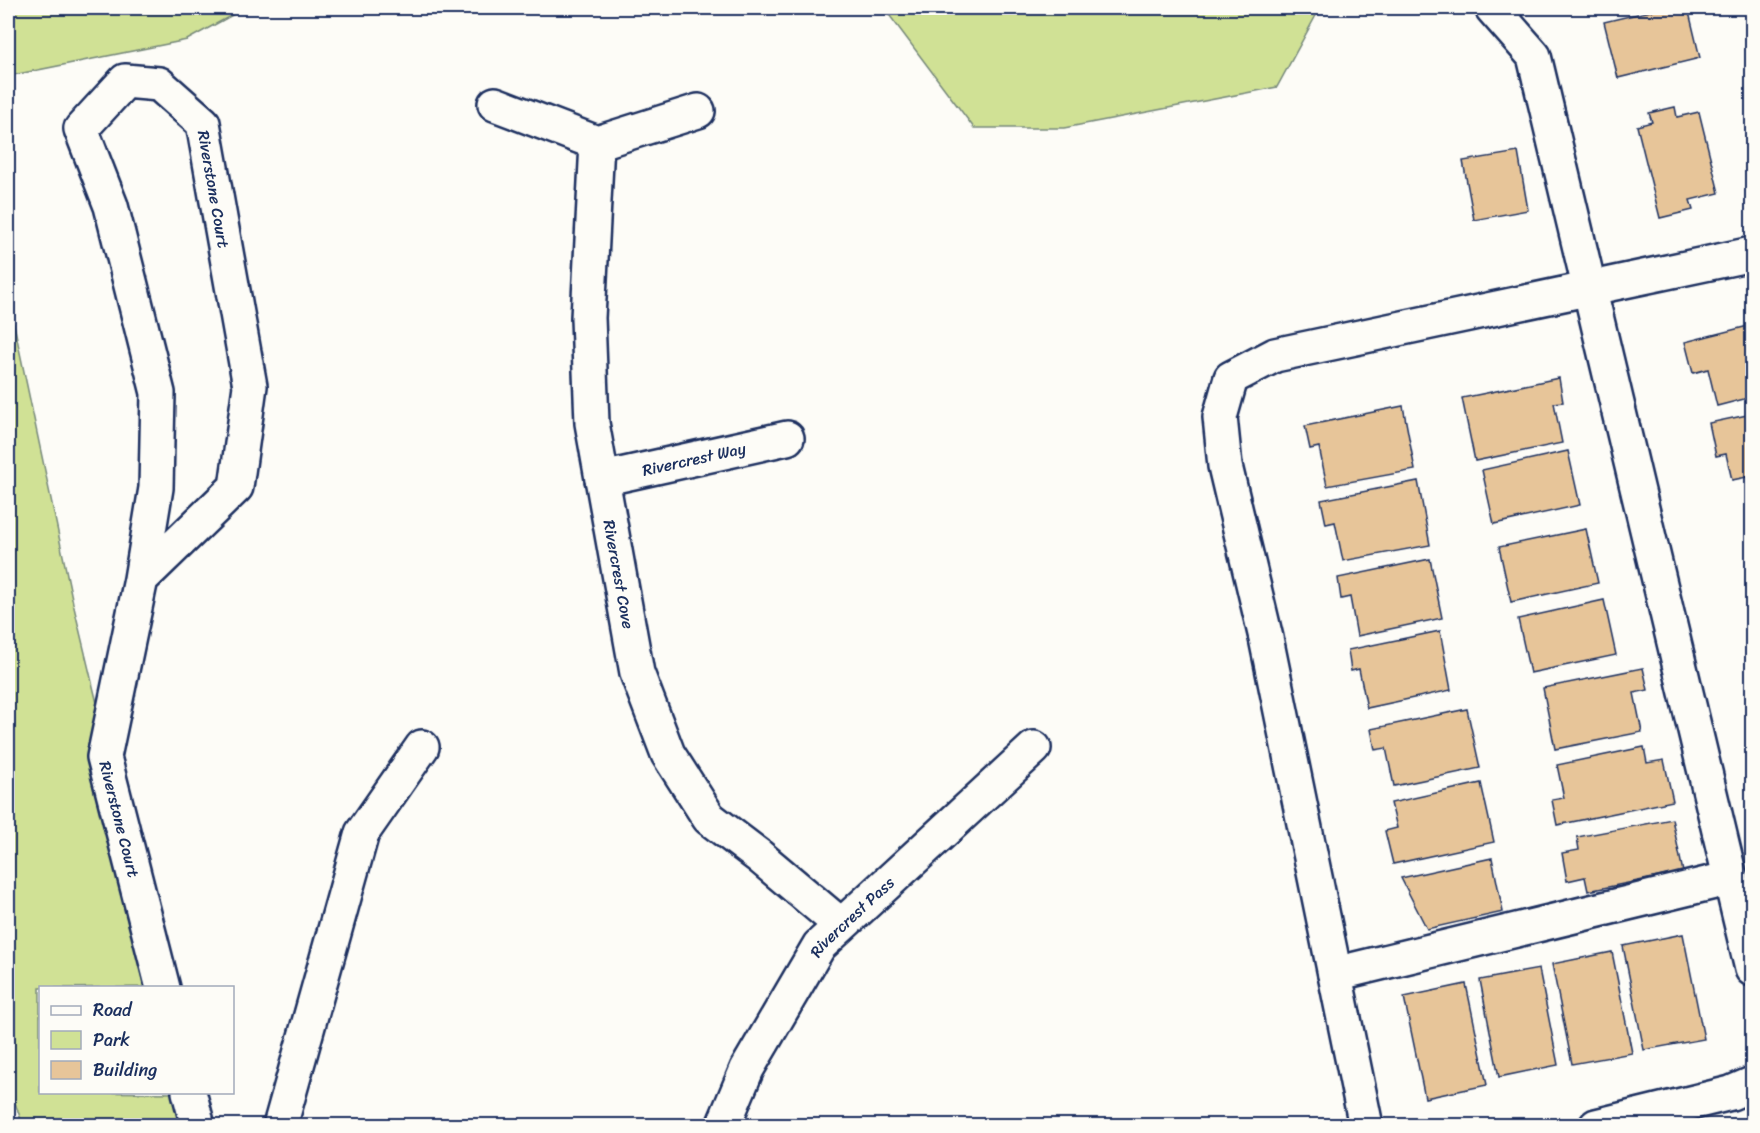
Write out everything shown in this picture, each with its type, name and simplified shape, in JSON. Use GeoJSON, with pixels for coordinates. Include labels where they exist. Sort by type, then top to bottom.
{"type":"FeatureCollection","features":[{"type":"Feature","properties":{"kind":"street"},"geometry":{"type":"LineString","coordinates":[[1492,8],[1534,56],[1752,969]]}},
{"type":"Feature","properties":{"kind":"street","name":"Riverstone Court"},"geometry":{"type":"LineString","coordinates":[[141,579],[236,487],[250,386],[203,123],[159,84],[125,81],[81,129],[111,206],[158,393],[156,488],[141,579],[104,757],[163,986]]}},
{"type":"Feature","properties":{"kind":"street"},"geometry":{"type":"LineString","coordinates":[[495,104],[597,143],[698,111]]}},
{"type":"Feature","properties":{"kind":"street","name":"Rivercrest Cove"},"geometry":{"type":"LineString","coordinates":[[597,143],[588,318],[592,423],[637,673],[668,754],[709,818],[759,856],[841,925]]}},
{"type":"Feature","properties":{"kind":"street"},"geometry":{"type":"LineString","coordinates":[[1366,1125],[1266,638],[1225,466],[1220,417],[1231,378],[1275,355],[1752,254]]}},
{"type":"Feature","properties":{"kind":"street","name":"Rivercrest Way"},"geometry":{"type":"LineString","coordinates":[[602,479],[787,438]]}},
{"type":"Feature","properties":{"kind":"street"},"geometry":{"type":"LineString","coordinates":[[280,1125],[362,833],[422,747]]}},
{"type":"Feature","properties":{"kind":"street","name":"Rivercrest Pass"},"geometry":{"type":"LineString","coordinates":[[723,1125],[747,1069],[819,946],[1034,748]]}},
{"type":"Feature","properties":{"kind":"street"},"geometry":{"type":"LineString","coordinates":[[1335,974],[1731,878]]}},
{"type":"Feature","properties":{"kind":"street"},"geometry":{"type":"LineString","coordinates":[[1596,1125],[1731,1093],[1752,1084]]}},
{"type":"Feature","properties":{"kind":"street"},"geometry":{"type":"LineString","coordinates":[[190,1094],[198,1125]]}},
{"type":"Feature","properties":{"kind":"green space"},"geometry":{"type":"Polygon","coordinates":[[[8,8],[245,8],[187,40],[8,76],[8,8]]]}},
{"type":"Feature","properties":{"kind":"green space"},"geometry":{"type":"Polygon","coordinates":[[[884,8],[1320,8],[1277,87],[1064,128],[974,128],[884,8]]]}},
{"type":"Feature","properties":{"kind":"green space"},"geometry":{"type":"Polygon","coordinates":[[[8,296],[73,603],[165,986],[39,986],[39,1094],[191,1094],[199,1125],[23,1125],[8,1084],[8,296]]]}},
{"type":"Feature","properties":{"kind":"building"},"geometry":{"type":"Polygon","coordinates":[[[1663,8],[1688,8],[1700,58],[1618,78],[1604,22],[1663,8]]]}},
{"type":"Feature","properties":{"kind":"building"},"geometry":{"type":"Polygon","coordinates":[[[1675,107],[1677,117],[1699,112],[1719,193],[1690,200],[1693,210],[1660,218],[1637,126],[1652,122],[1649,113],[1675,107]]]}},
{"type":"Feature","properties":{"kind":"building"},"geometry":{"type":"Polygon","coordinates":[[[1518,152],[1528,210],[1474,220],[1463,161],[1518,152]]]}},
{"type":"Feature","properties":{"kind":"building"},"geometry":{"type":"Polygon","coordinates":[[[1752,325],[1752,397],[1717,406],[1708,369],[1693,373],[1685,342],[1752,325]]]}},
{"type":"Feature","properties":{"kind":"building"},"geometry":{"type":"Polygon","coordinates":[[[1559,378],[1563,402],[1554,403],[1562,443],[1475,461],[1462,398],[1559,378]]]}},
{"type":"Feature","properties":{"kind":"building"},"geometry":{"type":"Polygon","coordinates":[[[1403,406],[1415,470],[1327,486],[1319,447],[1310,449],[1305,426],[1403,406]]]}},
{"type":"Feature","properties":{"kind":"building"},"geometry":{"type":"Polygon","coordinates":[[[1752,414],[1752,476],[1732,480],[1726,454],[1716,456],[1709,423],[1752,414]]]}},
{"type":"Feature","properties":{"kind":"building"},"geometry":{"type":"Polygon","coordinates":[[[1568,451],[1580,505],[1494,524],[1482,470],[1568,451]]]}},
{"type":"Feature","properties":{"kind":"building"},"geometry":{"type":"Polygon","coordinates":[[[1418,481],[1430,545],[1343,561],[1335,522],[1326,524],[1321,500],[1418,481]]]}},
{"type":"Feature","properties":{"kind":"building"},"geometry":{"type":"Polygon","coordinates":[[[1586,529],[1598,583],[1511,602],[1499,547],[1586,529]]]}},
{"type":"Feature","properties":{"kind":"building"},"geometry":{"type":"Polygon","coordinates":[[[1430,559],[1442,618],[1357,636],[1350,597],[1341,599],[1338,578],[1430,559]]]}},
{"type":"Feature","properties":{"kind":"building"},"geometry":{"type":"Polygon","coordinates":[[[1604,600],[1616,655],[1530,673],[1518,619],[1604,600]]]}},
{"type":"Feature","properties":{"kind":"building"},"geometry":{"type":"Polygon","coordinates":[[[1440,631],[1451,690],[1367,708],[1359,669],[1351,671],[1348,650],[1440,631]]]}},
{"type":"Feature","properties":{"kind":"building"},"geometry":{"type":"Polygon","coordinates":[[[1643,668],[1648,690],[1634,693],[1642,732],[1555,749],[1543,688],[1643,668]]]}},
{"type":"Feature","properties":{"kind":"building"},"geometry":{"type":"Polygon","coordinates":[[[1467,709],[1480,768],[1394,786],[1386,748],[1375,750],[1371,729],[1467,709]]]}},
{"type":"Feature","properties":{"kind":"building"},"geometry":{"type":"Polygon","coordinates":[[[1644,747],[1647,763],[1664,760],[1673,801],[1557,825],[1552,800],[1564,798],[1557,765],[1644,747]]]}},
{"type":"Feature","properties":{"kind":"building"},"geometry":{"type":"Polygon","coordinates":[[[1481,783],[1494,842],[1393,864],[1385,831],[1397,828],[1391,803],[1481,783]]]}},
{"type":"Feature","properties":{"kind":"building"},"geometry":{"type":"Polygon","coordinates":[[[1672,819],[1683,872],[1588,891],[1585,877],[1567,881],[1562,853],[1579,850],[1577,837],[1672,819]]]}},
{"type":"Feature","properties":{"kind":"building"},"geometry":{"type":"Polygon","coordinates":[[[1492,858],[1503,912],[1427,929],[1401,878],[1492,858]]]}},
{"type":"Feature","properties":{"kind":"building"},"geometry":{"type":"Polygon","coordinates":[[[1683,934],[1704,1039],[1644,1050],[1623,946],[1683,934]]]}},
{"type":"Feature","properties":{"kind":"building"},"geometry":{"type":"Polygon","coordinates":[[[1612,952],[1632,1053],[1572,1064],[1552,964],[1612,952]]]}},
{"type":"Feature","properties":{"kind":"building"},"geometry":{"type":"Polygon","coordinates":[[[1539,969],[1558,1065],[1499,1077],[1480,980],[1539,969]]]}},
{"type":"Feature","properties":{"kind":"building"},"geometry":{"type":"Polygon","coordinates":[[[1466,984],[1487,1085],[1425,1098],[1404,997],[1466,984]]]}}]}
